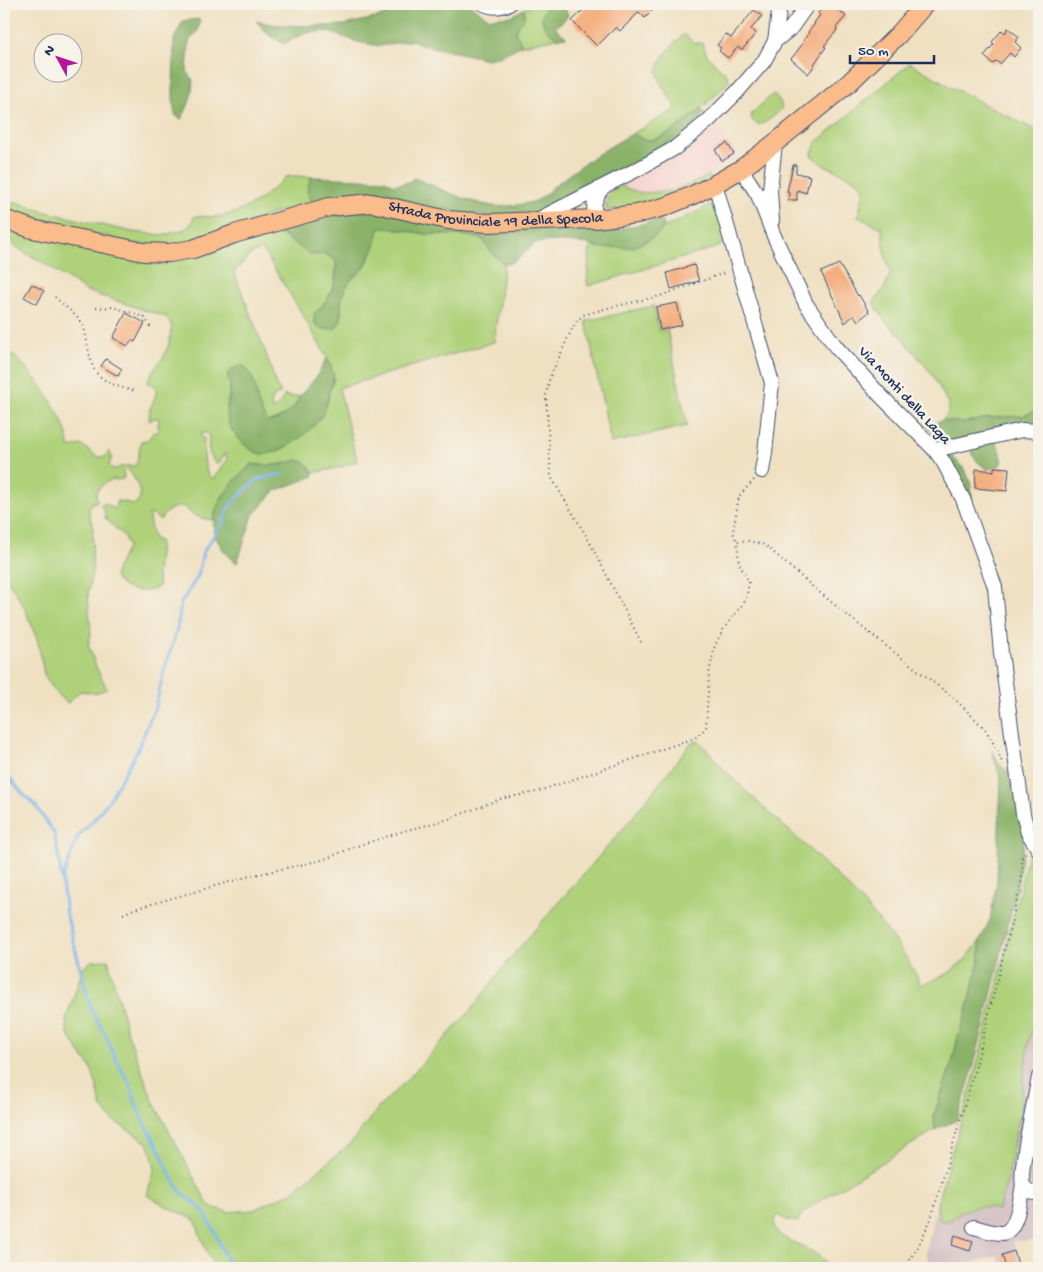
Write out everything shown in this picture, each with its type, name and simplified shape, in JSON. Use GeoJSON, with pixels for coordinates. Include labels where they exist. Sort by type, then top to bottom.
{"type":"FeatureCollection","features":[{"type":"Feature","properties":{"kind":"main road","name":"Strada Provinciale 19 della Specola"},"geometry":{"type":"LineString","coordinates":[[4,219],[32,229],[144,252],[169,253],[183,251],[234,234],[329,207],[372,203],[448,220],[488,222],[588,219],[637,214],[691,196],[741,169],[776,143],[850,82],[899,34],[925,4]]}},
{"type":"Feature","properties":{"kind":"street"},"geometry":{"type":"LineString","coordinates":[[484,4],[498,7],[508,4]]}},
{"type":"Feature","properties":{"kind":"street"},"geometry":{"type":"LineString","coordinates":[[776,41],[780,4]]}},
{"type":"Feature","properties":{"kind":"street"},"geometry":{"type":"LineString","coordinates":[[536,221],[675,148],[708,120],[751,77],[764,61],[776,41],[791,28],[808,4]]}},
{"type":"Feature","properties":{"kind":"street","name":"Via Monti della Laga"},"geometry":{"type":"LineString","coordinates":[[774,236],[770,190],[776,143]]}},
{"type":"Feature","properties":{"kind":"street","name":"Via Monti della Laga"},"geometry":{"type":"LineString","coordinates":[[741,169],[758,195],[774,236],[806,304],[836,347],[880,395],[935,450],[963,499],[995,587],[1001,653],[1023,814],[1028,833],[1038,848]]}},
{"type":"Feature","properties":{"kind":"street"},"geometry":{"type":"LineString","coordinates":[[715,184],[772,383],[762,472]]}},
{"type":"Feature","properties":{"kind":"street"},"geometry":{"type":"LineString","coordinates":[[588,219],[578,214],[579,207],[586,199],[604,186]]}},
{"type":"Feature","properties":{"kind":"street"},"geometry":{"type":"LineString","coordinates":[[935,450],[1022,430],[1039,431]]}},
{"type":"Feature","properties":{"kind":"street"},"geometry":{"type":"LineString","coordinates":[[974,1227],[1002,1233],[1009,1231],[1015,1223],[1023,1185],[1023,1168],[1039,1077]]}},
{"type":"Feature","properties":{"kind":"street"},"geometry":{"type":"LineString","coordinates":[[1023,1185],[1028,1192],[1039,1194]]}},
{"type":"Feature","properties":{"kind":"path"},"geometry":{"type":"LineString","coordinates":[[641,642],[587,537],[551,477],[546,394],[550,377],[570,331],[583,315],[660,296],[739,268]]}},
{"type":"Feature","properties":{"kind":"path"},"geometry":{"type":"LineString","coordinates":[[55,297],[83,324],[92,367],[113,385],[137,391]]}},
{"type":"Feature","properties":{"kind":"path"},"geometry":{"type":"LineString","coordinates":[[96,308],[112,307],[136,314],[145,318],[151,328]]}},
{"type":"Feature","properties":{"kind":"path"},"geometry":{"type":"LineString","coordinates":[[123,914],[134,909],[226,882],[322,860],[357,846],[449,819],[500,800],[536,792],[695,738],[706,728],[709,672],[715,645],[724,628],[746,600],[749,582],[739,563],[737,542],[733,532],[739,496],[762,472]]}},
{"type":"Feature","properties":{"kind":"path"},"geometry":{"type":"LineString","coordinates":[[737,542],[749,541],[765,545],[863,628],[955,699],[986,730],[1004,767],[1018,778]]}},
{"type":"Feature","properties":{"kind":"path"},"geometry":{"type":"LineString","coordinates":[[903,1268],[918,1247],[931,1219],[976,1066],[1022,879],[1022,857],[1026,852],[1038,848]]}},
{"type":"Feature","properties":{"kind":"shaded area"},"geometry":{"type":"Polygon","coordinates":[[[714,123],[738,156],[703,179],[672,191],[641,193],[620,186],[668,160],[692,143],[714,123]]]}},
{"type":"Feature","properties":{"kind":"shaded area"},"geometry":{"type":"Polygon","coordinates":[[[1039,1013],[1039,1238],[1029,1241],[1013,1241],[1021,1266],[1002,1268],[998,1255],[957,1268],[930,1268],[926,1252],[937,1203],[939,1218],[955,1219],[959,1213],[968,1209],[986,1207],[998,1210],[1008,1178],[1020,1115],[1029,1039],[1039,1013]]]}},
{"type":"Feature","properties":{"kind":"green space"},"geometry":{"type":"Polygon","coordinates":[[[411,4],[470,4],[489,18],[511,16],[524,9],[523,19],[515,31],[522,45],[502,55],[488,59],[422,45],[413,40],[380,46],[358,42],[326,31],[306,33],[283,44],[268,34],[256,21],[277,25],[344,25],[380,17],[411,4]]]}},
{"type":"Feature","properties":{"kind":"green space"},"geometry":{"type":"Polygon","coordinates":[[[533,4],[549,4],[547,5],[552,34],[558,38],[522,45],[515,31],[523,19],[524,9],[533,4]]]}},
{"type":"Feature","properties":{"kind":"green space"},"geometry":{"type":"Polygon","coordinates":[[[549,4],[559,4],[566,10],[568,16],[555,28],[566,37],[558,38],[545,27],[542,19],[545,9],[549,4]]]}},
{"type":"Feature","properties":{"kind":"green space"},"geometry":{"type":"Polygon","coordinates":[[[199,19],[200,23],[197,32],[189,41],[187,72],[193,80],[193,86],[190,101],[181,119],[175,115],[173,98],[174,39],[183,21],[199,19]]]}},
{"type":"Feature","properties":{"kind":"green space"},"geometry":{"type":"Polygon","coordinates":[[[684,34],[694,43],[702,43],[708,57],[727,75],[729,81],[688,120],[674,130],[650,140],[640,138],[634,133],[676,109],[662,85],[657,71],[665,53],[684,34]]]}},
{"type":"Feature","properties":{"kind":"green space"},"geometry":{"type":"Polygon","coordinates":[[[910,63],[953,88],[1039,132],[1039,409],[1023,416],[989,418],[962,423],[943,420],[948,413],[949,405],[932,374],[900,335],[886,322],[873,303],[884,289],[891,273],[885,255],[882,228],[858,217],[864,191],[858,181],[820,163],[811,155],[816,143],[910,63]]]}},
{"type":"Feature","properties":{"kind":"green space"},"geometry":{"type":"Polygon","coordinates":[[[773,94],[781,103],[781,110],[765,122],[757,124],[751,117],[752,113],[773,94]]]}},
{"type":"Feature","properties":{"kind":"green space"},"geometry":{"type":"Polygon","coordinates":[[[701,109],[704,113],[691,130],[655,155],[533,215],[508,218],[450,212],[395,198],[369,195],[312,201],[308,192],[308,186],[312,177],[385,180],[394,185],[409,182],[414,178],[483,204],[502,206],[529,203],[541,198],[555,185],[586,163],[634,133],[640,138],[647,140],[655,139],[672,131],[701,109]]]}},
{"type":"Feature","properties":{"kind":"green space"},"geometry":{"type":"Polygon","coordinates":[[[709,175],[711,180],[647,207],[606,210],[608,196],[620,186],[641,193],[672,191],[709,175]]]}},
{"type":"Feature","properties":{"kind":"green space"},"geometry":{"type":"Polygon","coordinates":[[[286,177],[312,177],[309,195],[312,201],[193,241],[166,246],[136,244],[4,211],[4,208],[16,202],[46,212],[132,232],[165,235],[188,228],[195,216],[218,217],[240,211],[260,200],[286,177]]]}},
{"type":"Feature","properties":{"kind":"green space"},"geometry":{"type":"Polygon","coordinates":[[[718,199],[729,240],[715,248],[588,286],[590,244],[596,247],[634,247],[661,231],[664,227],[701,210],[718,199]]]}},
{"type":"Feature","properties":{"kind":"green space"},"geometry":{"type":"Polygon","coordinates":[[[364,210],[507,228],[592,231],[619,229],[659,220],[663,222],[664,227],[656,236],[634,247],[605,248],[590,244],[552,241],[535,243],[519,258],[511,263],[504,264],[491,252],[483,239],[459,235],[426,234],[386,227],[379,229],[375,246],[363,269],[355,275],[344,290],[341,303],[341,320],[336,328],[322,328],[315,324],[314,314],[329,297],[332,290],[336,276],[336,261],[325,254],[311,255],[274,229],[302,220],[364,210]]]}},
{"type":"Feature","properties":{"kind":"green space"},"geometry":{"type":"Polygon","coordinates":[[[4,223],[141,258],[274,229],[290,241],[325,254],[336,261],[336,276],[332,290],[320,309],[314,314],[341,320],[341,300],[344,289],[366,265],[379,229],[386,227],[426,234],[459,235],[483,239],[491,252],[504,264],[494,342],[339,388],[357,461],[342,467],[313,473],[310,467],[297,460],[275,465],[252,464],[234,481],[220,500],[213,520],[196,516],[183,506],[170,510],[160,520],[148,514],[155,540],[158,540],[160,543],[157,575],[159,586],[155,589],[144,591],[132,590],[122,585],[114,576],[128,546],[124,536],[105,518],[105,511],[100,505],[103,503],[107,504],[115,509],[117,501],[133,505],[139,501],[139,489],[136,481],[126,468],[123,471],[124,478],[112,480],[102,485],[96,493],[97,501],[91,504],[89,510],[93,525],[92,572],[88,594],[91,634],[88,645],[107,689],[95,693],[80,691],[68,703],[60,697],[44,674],[38,642],[25,609],[14,589],[4,577],[4,349],[21,363],[47,395],[60,416],[70,448],[81,445],[97,457],[105,457],[109,451],[111,460],[109,466],[115,469],[124,466],[135,466],[141,441],[149,438],[153,432],[158,432],[158,418],[149,421],[150,409],[156,389],[152,384],[147,383],[152,372],[163,358],[169,344],[172,326],[166,317],[86,291],[22,251],[4,237],[4,223]],[[262,249],[250,255],[234,272],[268,359],[276,385],[281,393],[273,397],[271,408],[273,409],[278,406],[285,395],[290,397],[300,396],[288,413],[268,422],[260,410],[253,383],[244,366],[230,385],[227,407],[230,426],[247,447],[297,440],[319,419],[324,411],[334,379],[330,363],[262,249]],[[203,433],[201,437],[204,438],[205,467],[209,476],[213,479],[227,461],[226,454],[224,454],[220,463],[216,464],[211,458],[209,451],[209,436],[203,433]]]}},
{"type":"Feature","properties":{"kind":"green space"},"geometry":{"type":"Polygon","coordinates":[[[654,306],[659,331],[667,329],[687,426],[611,443],[586,321],[654,306]]]}},
{"type":"Feature","properties":{"kind":"green space"},"geometry":{"type":"Polygon","coordinates":[[[326,359],[333,372],[333,381],[325,410],[308,432],[291,444],[273,453],[260,454],[240,441],[230,427],[227,417],[230,385],[227,374],[229,372],[239,366],[244,366],[249,372],[253,379],[260,409],[269,422],[277,420],[295,407],[300,396],[317,376],[326,359]]]}},
{"type":"Feature","properties":{"kind":"green space"},"geometry":{"type":"Polygon","coordinates":[[[1039,409],[1039,422],[942,443],[924,425],[943,420],[962,423],[989,418],[1023,416],[1039,409]]]}},
{"type":"Feature","properties":{"kind":"green space"},"geometry":{"type":"Polygon","coordinates":[[[993,438],[1002,458],[1000,465],[987,469],[975,459],[971,443],[993,438]]]}},
{"type":"Feature","properties":{"kind":"green space"},"geometry":{"type":"Polygon","coordinates":[[[945,454],[957,461],[966,473],[970,482],[972,499],[968,501],[945,454]]]}},
{"type":"Feature","properties":{"kind":"green space"},"geometry":{"type":"Polygon","coordinates":[[[297,460],[306,463],[314,476],[275,491],[253,515],[237,563],[224,550],[216,537],[214,524],[221,499],[240,475],[252,464],[275,465],[297,460]]]}},
{"type":"Feature","properties":{"kind":"green space"},"geometry":{"type":"Polygon","coordinates":[[[699,741],[732,778],[856,895],[899,947],[921,985],[947,974],[965,960],[980,941],[980,958],[966,1014],[953,1060],[934,1115],[935,1130],[813,1205],[801,1215],[798,1222],[786,1220],[779,1215],[774,1220],[775,1228],[784,1238],[816,1254],[828,1268],[215,1268],[195,1220],[147,1195],[155,1169],[147,1143],[112,1120],[101,1106],[90,1066],[68,1034],[66,1020],[83,968],[91,961],[108,960],[127,1031],[153,1101],[209,1206],[228,1212],[253,1210],[292,1192],[350,1144],[379,1107],[406,1081],[471,1010],[512,956],[629,822],[691,743],[699,741]]]}},
{"type":"Feature","properties":{"kind":"green space"},"geometry":{"type":"Polygon","coordinates":[[[992,750],[1001,766],[1013,776],[1025,834],[1017,888],[973,1069],[957,1120],[935,1130],[934,1115],[953,1060],[966,1014],[980,958],[980,941],[990,920],[997,881],[1001,779],[992,750]]]}},
{"type":"Feature","properties":{"kind":"green space"},"geometry":{"type":"Polygon","coordinates":[[[1036,848],[1039,852],[1039,1013],[1029,1039],[1020,1115],[1008,1178],[998,1210],[988,1207],[976,1207],[962,1212],[951,1220],[941,1221],[937,1203],[976,1070],[1028,854],[1036,848]]]}},
{"type":"Feature","properties":{"kind":"building"},"geometry":{"type":"Polygon","coordinates":[[[589,4],[659,4],[645,18],[639,12],[620,31],[616,27],[597,46],[572,21],[589,4]]]}},
{"type":"Feature","properties":{"kind":"building"},"geometry":{"type":"Polygon","coordinates":[[[825,4],[832,10],[835,7],[846,16],[824,46],[826,47],[808,74],[791,59],[804,42],[808,32],[820,15],[818,13],[825,4]]]}},
{"type":"Feature","properties":{"kind":"building"},"geometry":{"type":"Polygon","coordinates":[[[754,10],[762,16],[751,29],[756,33],[742,50],[738,47],[728,58],[719,51],[721,48],[717,45],[726,34],[731,38],[754,10]]]}},
{"type":"Feature","properties":{"kind":"building"},"geometry":{"type":"Polygon","coordinates":[[[1008,28],[1019,37],[1015,42],[1021,48],[1014,57],[1010,53],[1000,64],[996,61],[993,64],[984,56],[1002,30],[1005,33],[1008,28]]]}},
{"type":"Feature","properties":{"kind":"building"},"geometry":{"type":"Polygon","coordinates":[[[727,143],[734,154],[722,161],[715,150],[727,143]]]}},
{"type":"Feature","properties":{"kind":"building"},"geometry":{"type":"Polygon","coordinates":[[[793,165],[796,165],[796,173],[810,176],[806,193],[797,190],[797,200],[788,200],[789,193],[787,192],[793,165]]]}},
{"type":"Feature","properties":{"kind":"building"},"geometry":{"type":"Polygon","coordinates":[[[839,264],[869,312],[858,321],[854,315],[845,323],[821,272],[839,264]]]}},
{"type":"Feature","properties":{"kind":"building"},"geometry":{"type":"Polygon","coordinates":[[[694,265],[699,281],[671,289],[667,273],[694,265]]]}},
{"type":"Feature","properties":{"kind":"building"},"geometry":{"type":"Polygon","coordinates":[[[32,284],[44,291],[37,304],[24,297],[32,284]]]}},
{"type":"Feature","properties":{"kind":"building"},"geometry":{"type":"Polygon","coordinates":[[[677,303],[682,325],[660,330],[656,307],[677,303]]]}},
{"type":"Feature","properties":{"kind":"building"},"geometry":{"type":"Polygon","coordinates":[[[126,313],[145,323],[135,342],[132,340],[128,346],[113,338],[126,313]]]}},
{"type":"Feature","properties":{"kind":"building"},"geometry":{"type":"Polygon","coordinates":[[[106,359],[122,369],[118,376],[101,366],[106,359]]]}},
{"type":"Feature","properties":{"kind":"building"},"geometry":{"type":"Polygon","coordinates":[[[994,467],[1009,468],[1007,491],[975,488],[976,469],[994,471],[994,467]]]}},
{"type":"Feature","properties":{"kind":"building"},"geometry":{"type":"Polygon","coordinates":[[[955,1235],[973,1241],[970,1251],[952,1245],[955,1235]]]}},
{"type":"Feature","properties":{"kind":"building"},"geometry":{"type":"Polygon","coordinates":[[[1014,1251],[1018,1264],[1006,1268],[1002,1255],[1014,1251]]]}},
{"type":"Feature","properties":{"kind":"waterway"},"geometry":{"type":"LineString","coordinates":[[62,880],[78,836],[108,802],[137,751],[155,708],[178,624],[181,603],[198,576],[203,552],[222,524],[229,507],[244,491],[258,479],[282,474]]}},
{"type":"Feature","properties":{"kind":"waterway"},"geometry":{"type":"LineString","coordinates":[[4,771],[22,793],[35,805],[54,833],[66,913],[91,1009],[130,1084],[138,1110],[170,1174],[180,1191],[202,1209],[215,1232],[230,1268]]}}]}
